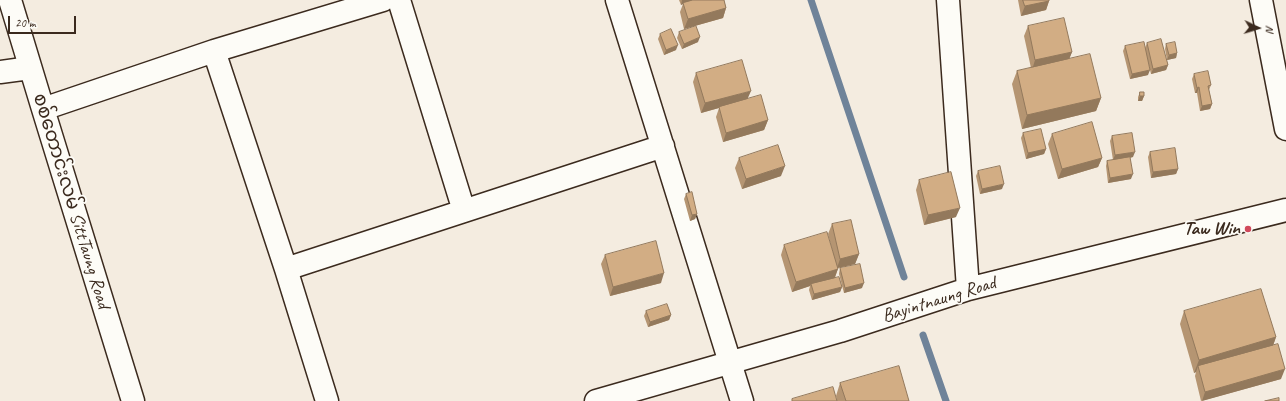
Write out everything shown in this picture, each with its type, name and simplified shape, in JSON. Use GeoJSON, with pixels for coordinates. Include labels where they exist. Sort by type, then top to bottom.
{"type":"FeatureCollection","features":[{"type":"Feature","properties":{"kind":"street","name":"စစ်တောင်းလမ် SittTaung Road"},"geometry":{"type":"LineString","coordinates":[[10,0],[42,109],[133,401]]}},
{"type":"Feature","properties":{"kind":"street"},"geometry":{"type":"LineString","coordinates":[[42,109],[214,51],[383,0]]}},
{"type":"Feature","properties":{"kind":"street"},"geometry":{"type":"LineString","coordinates":[[399,0],[464,211]]}},
{"type":"Feature","properties":{"kind":"street"},"geometry":{"type":"LineString","coordinates":[[617,0],[742,401]]}},
{"type":"Feature","properties":{"kind":"street"},"geometry":{"type":"LineString","coordinates":[[948,0],[968,289]]}},
{"type":"Feature","properties":{"kind":"street"},"geometry":{"type":"LineString","coordinates":[[1261,0],[1286,129]]}},
{"type":"Feature","properties":{"kind":"street"},"geometry":{"type":"LineString","coordinates":[[214,51],[286,269],[326,401]]}},
{"type":"Feature","properties":{"kind":"street"},"geometry":{"type":"LineString","coordinates":[[0,72],[30,68]]}},
{"type":"Feature","properties":{"kind":"street"},"geometry":{"type":"LineString","coordinates":[[286,269],[663,146]]}},
{"type":"Feature","properties":{"kind":"street","name":"Bayintnaung Road"},"geometry":{"type":"LineString","coordinates":[[596,401],[840,331],[968,289],[1286,210]]}},
{"type":"Feature","properties":{"kind":"building"},"geometry":{"type":"Polygon","coordinates":[[[693,0],[724,0],[726,8],[688,19],[683,3],[693,0]]]}},
{"type":"Feature","properties":{"kind":"building"},"geometry":{"type":"Polygon","coordinates":[[[1023,0],[1049,0],[1049,1],[1025,6],[1023,0]]]}},
{"type":"Feature","properties":{"kind":"building"},"geometry":{"type":"Polygon","coordinates":[[[1064,18],[1072,52],[1035,60],[1028,26],[1064,18]]]}},
{"type":"Feature","properties":{"kind":"building"},"geometry":{"type":"Polygon","coordinates":[[[696,26],[700,37],[684,44],[679,32],[696,26]]]}},
{"type":"Feature","properties":{"kind":"building"},"geometry":{"type":"Polygon","coordinates":[[[671,29],[678,45],[666,50],[660,34],[671,29]]]}},
{"type":"Feature","properties":{"kind":"building"},"geometry":{"type":"Polygon","coordinates":[[[1161,39],[1168,65],[1153,69],[1147,43],[1161,39]]]}},
{"type":"Feature","properties":{"kind":"building"},"geometry":{"type":"Polygon","coordinates":[[[1144,42],[1150,70],[1132,74],[1125,46],[1144,42]]]}},
{"type":"Feature","properties":{"kind":"building"},"geometry":{"type":"Polygon","coordinates":[[[1175,42],[1177,53],[1169,55],[1166,44],[1175,42]]]}},
{"type":"Feature","properties":{"kind":"building"},"geometry":{"type":"Polygon","coordinates":[[[1090,54],[1101,98],[1027,115],[1017,71],[1090,54]]]}},
{"type":"Feature","properties":{"kind":"building"},"geometry":{"type":"Polygon","coordinates":[[[742,60],[751,91],[705,103],[696,73],[742,60]]]}},
{"type":"Feature","properties":{"kind":"building"},"geometry":{"type":"Polygon","coordinates":[[[1208,71],[1211,85],[1208,86],[1212,104],[1202,106],[1199,87],[1197,88],[1194,74],[1208,71]]]}},
{"type":"Feature","properties":{"kind":"building"},"geometry":{"type":"Polygon","coordinates":[[[1140,92],[1144,92],[1144,96],[1140,96],[1140,92]]]}},
{"type":"Feature","properties":{"kind":"building"},"geometry":{"type":"Polygon","coordinates":[[[761,95],[768,120],[726,133],[719,107],[761,95]]]}},
{"type":"Feature","properties":{"kind":"building"},"geometry":{"type":"Polygon","coordinates":[[[1092,122],[1102,158],[1062,169],[1052,134],[1092,122]]]}},
{"type":"Feature","properties":{"kind":"building"},"geometry":{"type":"Polygon","coordinates":[[[1041,129],[1046,149],[1028,153],[1023,133],[1041,129]]]}},
{"type":"Feature","properties":{"kind":"building"},"geometry":{"type":"Polygon","coordinates":[[[1132,133],[1135,152],[1115,155],[1112,136],[1132,133]]]}},
{"type":"Feature","properties":{"kind":"building"},"geometry":{"type":"Polygon","coordinates":[[[778,145],[785,166],[746,179],[739,158],[778,145]]]}},
{"type":"Feature","properties":{"kind":"building"},"geometry":{"type":"Polygon","coordinates":[[[1175,148],[1178,169],[1153,172],[1150,152],[1175,148]]]}},
{"type":"Feature","properties":{"kind":"building"},"geometry":{"type":"Polygon","coordinates":[[[1130,157],[1133,174],[1110,178],[1107,161],[1130,157]]]}},
{"type":"Feature","properties":{"kind":"building"},"geometry":{"type":"Polygon","coordinates":[[[1000,166],[1004,184],[982,189],[978,171],[1000,166]]]}},
{"type":"Feature","properties":{"kind":"building"},"geometry":{"type":"Polygon","coordinates":[[[951,172],[960,208],[928,215],[919,180],[951,172]]]}},
{"type":"Feature","properties":{"kind":"building"},"geometry":{"type":"Polygon","coordinates":[[[692,192],[697,214],[692,215],[686,194],[692,192]]]}},
{"type":"Feature","properties":{"kind":"building"},"geometry":{"type":"Polygon","coordinates":[[[851,220],[859,254],[840,259],[832,224],[851,220]]]}},
{"type":"Feature","properties":{"kind":"building"},"geometry":{"type":"Polygon","coordinates":[[[827,232],[838,269],[796,282],[784,245],[827,232]]]}},
{"type":"Feature","properties":{"kind":"building"},"geometry":{"type":"Polygon","coordinates":[[[656,241],[664,273],[613,287],[605,255],[656,241]]]}},
{"type":"Feature","properties":{"kind":"building"},"geometry":{"type":"Polygon","coordinates":[[[860,264],[864,283],[845,288],[840,268],[860,264]]]}},
{"type":"Feature","properties":{"kind":"building"},"geometry":{"type":"Polygon","coordinates":[[[839,277],[842,287],[814,294],[811,284],[839,277]]]}},
{"type":"Feature","properties":{"kind":"building"},"geometry":{"type":"Polygon","coordinates":[[[1261,289],[1276,337],[1199,360],[1184,311],[1261,289]]]}},
{"type":"Feature","properties":{"kind":"building"},"geometry":{"type":"Polygon","coordinates":[[[667,304],[671,315],[650,322],[646,311],[667,304]]]}},
{"type":"Feature","properties":{"kind":"building"},"geometry":{"type":"Polygon","coordinates":[[[1278,344],[1285,369],[1205,392],[1198,366],[1278,344]]]}},
{"type":"Feature","properties":{"kind":"building"},"geometry":{"type":"Polygon","coordinates":[[[899,366],[909,401],[846,401],[840,383],[899,366]]]}},
{"type":"Feature","properties":{"kind":"building"},"geometry":{"type":"Polygon","coordinates":[[[833,387],[837,401],[792,401],[792,399],[833,387]]]}},
{"type":"Feature","properties":{"kind":"building"},"geometry":{"type":"Polygon","coordinates":[[[1279,398],[1279,401],[1265,401],[1279,398]]]}},
{"type":"Feature","properties":{"kind":"waterway"},"geometry":{"type":"LineString","coordinates":[[811,0],[904,277]]}},
{"type":"Feature","properties":{"kind":"waterway"},"geometry":{"type":"LineString","coordinates":[[923,335],[946,401]]}},
{"type":"Feature","properties":{"kind":"place","name":"Taw Win"},"geometry":{"type":"Point","coordinates":[1248,229]}}]}
